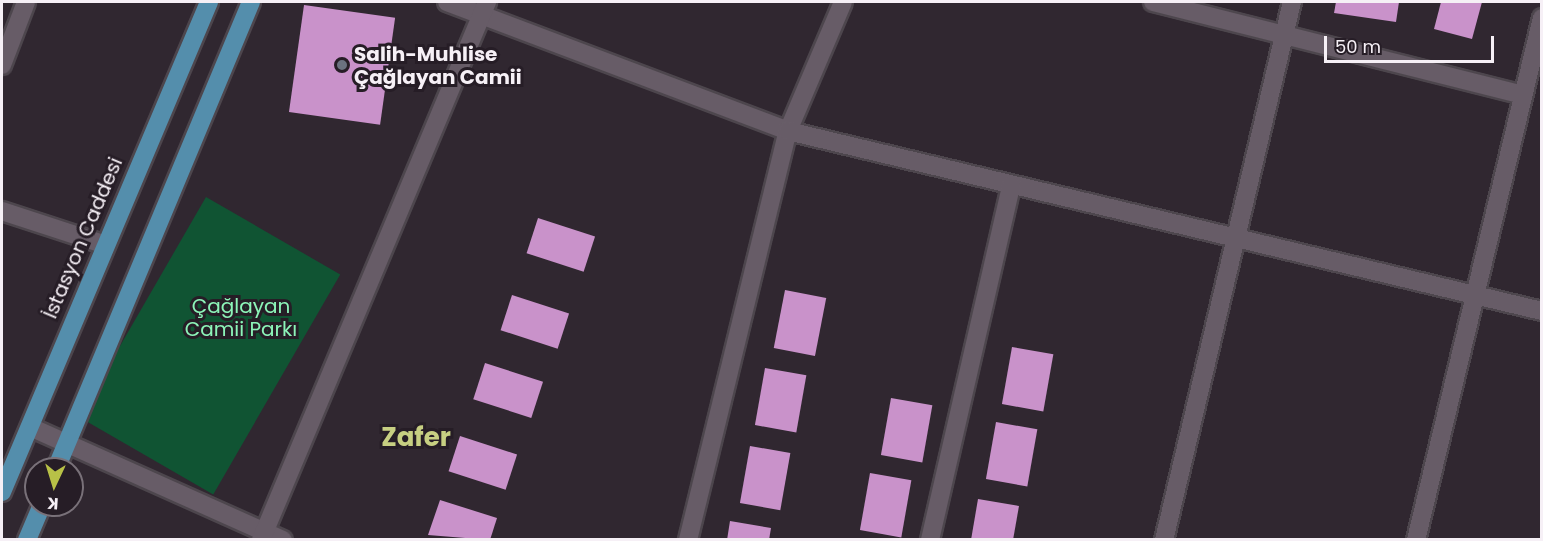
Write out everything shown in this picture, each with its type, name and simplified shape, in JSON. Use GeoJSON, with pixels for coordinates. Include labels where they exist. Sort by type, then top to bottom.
{"type":"FeatureCollection","features":[{"type":"Feature","properties":{"kind":"main road","name":"İstasyon Caddesi"},"geometry":{"type":"LineString","coordinates":[[2,492],[103,244],[209,2]]}},
{"type":"Feature","properties":{"kind":"main road"},"geometry":{"type":"LineString","coordinates":[[61,457],[251,2]]}},
{"type":"Feature","properties":{"kind":"main road"},"geometry":{"type":"LineString","coordinates":[[27,540],[37,517]]}},
{"type":"Feature","properties":{"kind":"street"},"geometry":{"type":"LineString","coordinates":[[2,65],[26,2]]}},
{"type":"Feature","properties":{"kind":"street"},"geometry":{"type":"LineString","coordinates":[[447,2],[484,8],[788,131],[1542,312]]}},
{"type":"Feature","properties":{"kind":"street"},"geometry":{"type":"LineString","coordinates":[[1154,2],[1522,95]]}},
{"type":"Feature","properties":{"kind":"street"},"geometry":{"type":"LineString","coordinates":[[1164,540],[1292,2]]}},
{"type":"Feature","properties":{"kind":"street"},"geometry":{"type":"LineString","coordinates":[[688,540],[788,131],[839,3]]}},
{"type":"Feature","properties":{"kind":"street"},"geometry":{"type":"LineString","coordinates":[[263,536],[484,8]]}},
{"type":"Feature","properties":{"kind":"street"},"geometry":{"type":"LineString","coordinates":[[1416,540],[1472,296],[1542,18]]}},
{"type":"Feature","properties":{"kind":"street"},"geometry":{"type":"LineString","coordinates":[[930,540],[1011,185]]}},
{"type":"Feature","properties":{"kind":"street"},"geometry":{"type":"LineString","coordinates":[[2,211],[103,244]]}},
{"type":"Feature","properties":{"kind":"street"},"geometry":{"type":"LineString","coordinates":[[30,427],[66,447],[263,536],[283,540]]}},
{"type":"Feature","properties":{"kind":"green space","name":"Çağlayan Camii Parkı"},"geometry":{"type":"Polygon","coordinates":[[[206,197],[340,274],[213,494],[79,417],[206,197]]]}},
{"type":"Feature","properties":{"kind":"building"},"geometry":{"type":"Polygon","coordinates":[[[1336,2],[1399,2],[1396,22],[1334,13],[1336,2]]]}},
{"type":"Feature","properties":{"kind":"building"},"geometry":{"type":"Polygon","coordinates":[[[1441,2],[1482,2],[1472,39],[1434,29],[1441,2]]]}},
{"type":"Feature","properties":{"kind":"building","name":"Salih-Muhlise Çağlayan Camii"},"geometry":{"type":"Polygon","coordinates":[[[304,5],[395,18],[380,125],[289,112],[304,5]]]}},
{"type":"Feature","properties":{"kind":"building"},"geometry":{"type":"Polygon","coordinates":[[[538,218],[595,237],[584,272],[527,253],[538,218]]]}},
{"type":"Feature","properties":{"kind":"building"},"geometry":{"type":"Polygon","coordinates":[[[785,290],[826,298],[815,356],[774,348],[785,290]]]}},
{"type":"Feature","properties":{"kind":"building"},"geometry":{"type":"Polygon","coordinates":[[[512,295],[569,314],[558,349],[501,330],[512,295]]]}},
{"type":"Feature","properties":{"kind":"building"},"geometry":{"type":"Polygon","coordinates":[[[1012,347],[1053,354],[1043,411],[1002,404],[1012,347]]]}},
{"type":"Feature","properties":{"kind":"building"},"geometry":{"type":"Polygon","coordinates":[[[485,363],[543,382],[531,418],[473,399],[485,363]]]}},
{"type":"Feature","properties":{"kind":"building"},"geometry":{"type":"Polygon","coordinates":[[[765,368],[806,375],[796,432],[755,425],[765,368]]]}},
{"type":"Feature","properties":{"kind":"building"},"geometry":{"type":"Polygon","coordinates":[[[891,398],[932,405],[922,462],[881,455],[891,398]]]}},
{"type":"Feature","properties":{"kind":"building"},"geometry":{"type":"Polygon","coordinates":[[[996,422],[1037,429],[1027,486],[986,479],[996,422]]]}},
{"type":"Feature","properties":{"kind":"building"},"geometry":{"type":"Polygon","coordinates":[[[460,436],[517,455],[506,490],[449,471],[460,436]]]}},
{"type":"Feature","properties":{"kind":"building"},"geometry":{"type":"Polygon","coordinates":[[[750,446],[790,453],[780,510],[740,503],[750,446]]]}},
{"type":"Feature","properties":{"kind":"building"},"geometry":{"type":"Polygon","coordinates":[[[870,473],[911,480],[901,537],[860,530],[870,473]]]}},
{"type":"Feature","properties":{"kind":"building"},"geometry":{"type":"Polygon","coordinates":[[[978,499],[1019,506],[1013,540],[971,540],[978,499]]]}},
{"type":"Feature","properties":{"kind":"building"},"geometry":{"type":"Polygon","coordinates":[[[440,500],[497,518],[490,540],[428,535],[440,500]]]}},
{"type":"Feature","properties":{"kind":"building"},"geometry":{"type":"Polygon","coordinates":[[[730,521],[771,528],[769,540],[727,540],[730,521]]]}},
{"type":"Feature","properties":{"kind":"place","name":"Salih-Muhlise Çağlayan Camii"},"geometry":{"type":"Point","coordinates":[342,65]}},
{"type":"Feature","properties":{"kind":"district","name":"Zafer"},"geometry":{"type":"Point","coordinates":[416,438]}}]}
